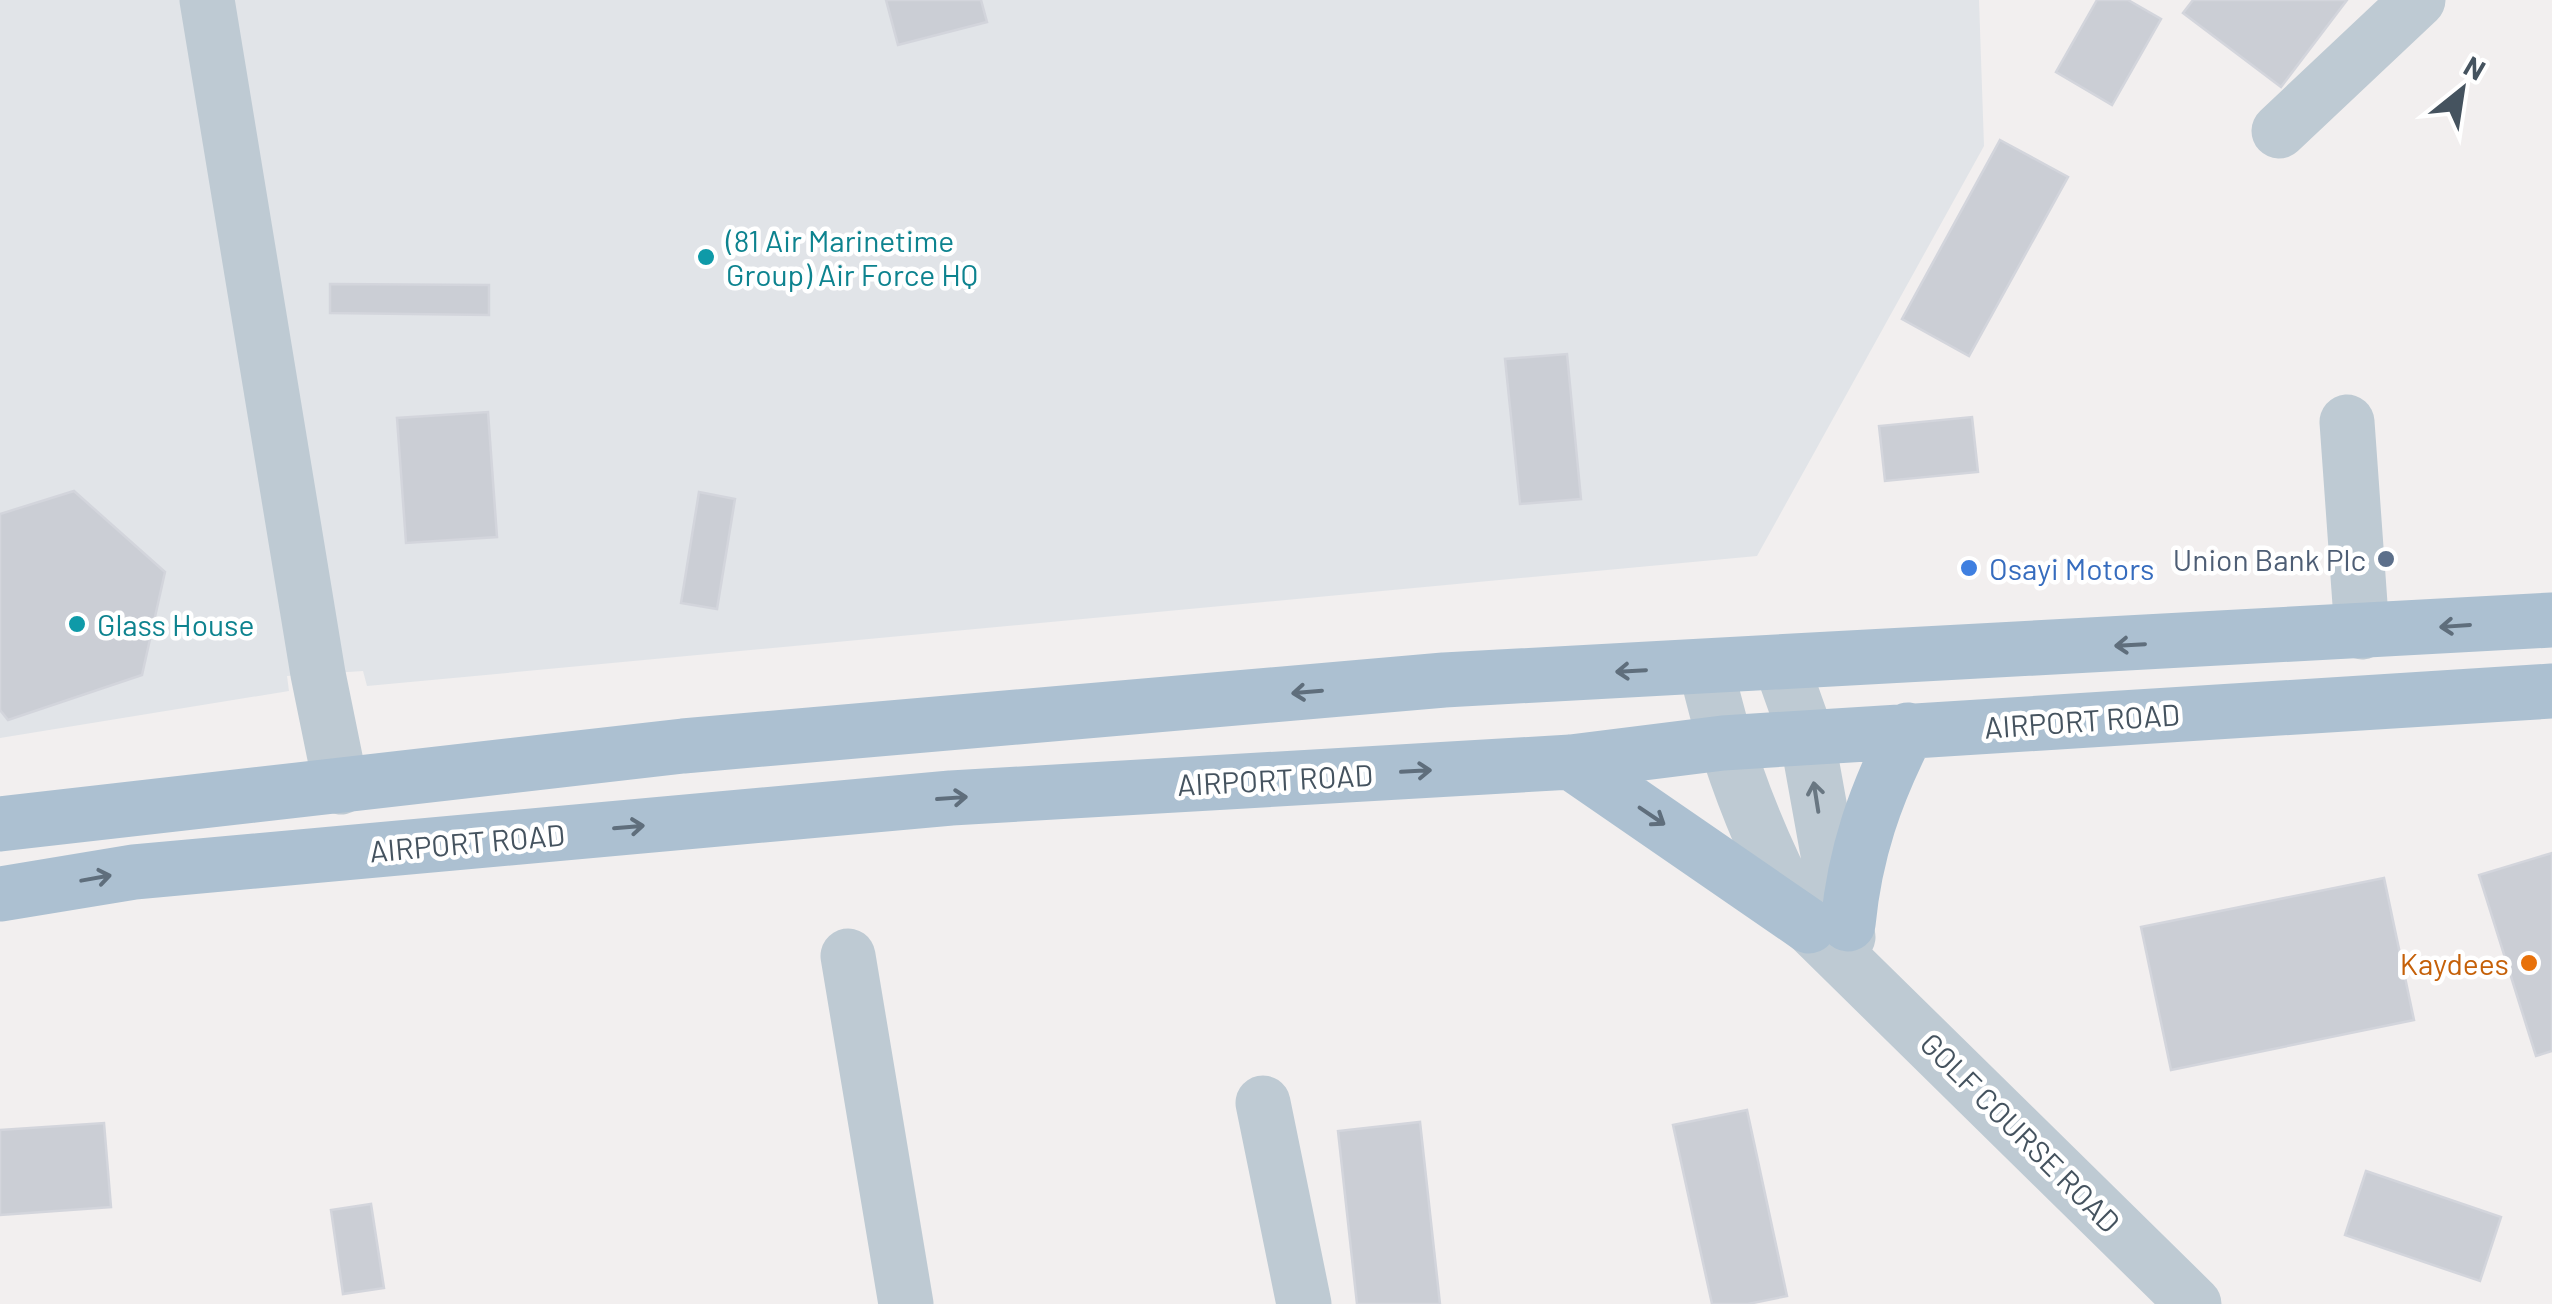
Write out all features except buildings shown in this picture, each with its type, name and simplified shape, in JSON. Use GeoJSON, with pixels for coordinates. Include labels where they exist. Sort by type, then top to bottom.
{"type":"FeatureCollection","features":[{"type":"Feature","properties":{"kind":"main road"},"geometry":{"type":"LineString","coordinates":[[0,824],[702,744],[1444,680],[2552,620]]}},
{"type":"Feature","properties":{"kind":"main road","name":"AIRPORT ROAD"},"geometry":{"type":"LineString","coordinates":[[0,894],[134,872],[951,798],[1571,762],[1723,742],[2552,690]]}},
{"type":"Feature","properties":{"kind":"main road"},"geometry":{"type":"LineString","coordinates":[[1571,762],[1835,937],[1874,798],[1908,730]]}},
{"type":"Feature","properties":{"kind":"street"},"geometry":{"type":"LineString","coordinates":[[207,0],[318,674],[341,787]]}},
{"type":"Feature","properties":{"kind":"street"},"geometry":{"type":"LineString","coordinates":[[2279,131],[2418,0]]}},
{"type":"Feature","properties":{"kind":"street"},"geometry":{"type":"LineString","coordinates":[[2347,422],[2362,632]]}},
{"type":"Feature","properties":{"kind":"street","name":"GOLF COURSE ROAD"},"geometry":{"type":"LineString","coordinates":[[1781,664],[1807,737],[1832,876],[1835,937]]}},
{"type":"Feature","properties":{"kind":"street","name":"GOLF COURSE ROAD"},"geometry":{"type":"LineString","coordinates":[[1706,667],[1723,742],[1774,868],[1835,937],[2194,1304]]}},
{"type":"Feature","properties":{"kind":"street"},"geometry":{"type":"LineString","coordinates":[[848,956],[906,1304]]}},
{"type":"Feature","properties":{"kind":"street"},"geometry":{"type":"LineString","coordinates":[[1262,1102],[1304,1304]]}},
{"type":"Feature","properties":{"kind":"shaded area"},"geometry":{"type":"Polygon","coordinates":[[[0,0],[1979,0],[1984,146],[1757,556],[367,686],[363,671],[287,676],[289,691],[0,738],[0,0]]]}},
{"type":"Feature","properties":{"kind":"place","name":"(81 Air Marinetime Group) Air Force HQ"},"geometry":{"type":"Point","coordinates":[706,257]}},
{"type":"Feature","properties":{"kind":"place","name":"Union Bank Plc"},"geometry":{"type":"Point","coordinates":[2386,559]}},
{"type":"Feature","properties":{"kind":"place","name":"Osayi Motors"},"geometry":{"type":"Point","coordinates":[1969,568]}},
{"type":"Feature","properties":{"kind":"place","name":"Glass House"},"geometry":{"type":"Point","coordinates":[77,624]}},
{"type":"Feature","properties":{"kind":"place","name":"Kaydees"},"geometry":{"type":"Point","coordinates":[2529,963]}}]}
